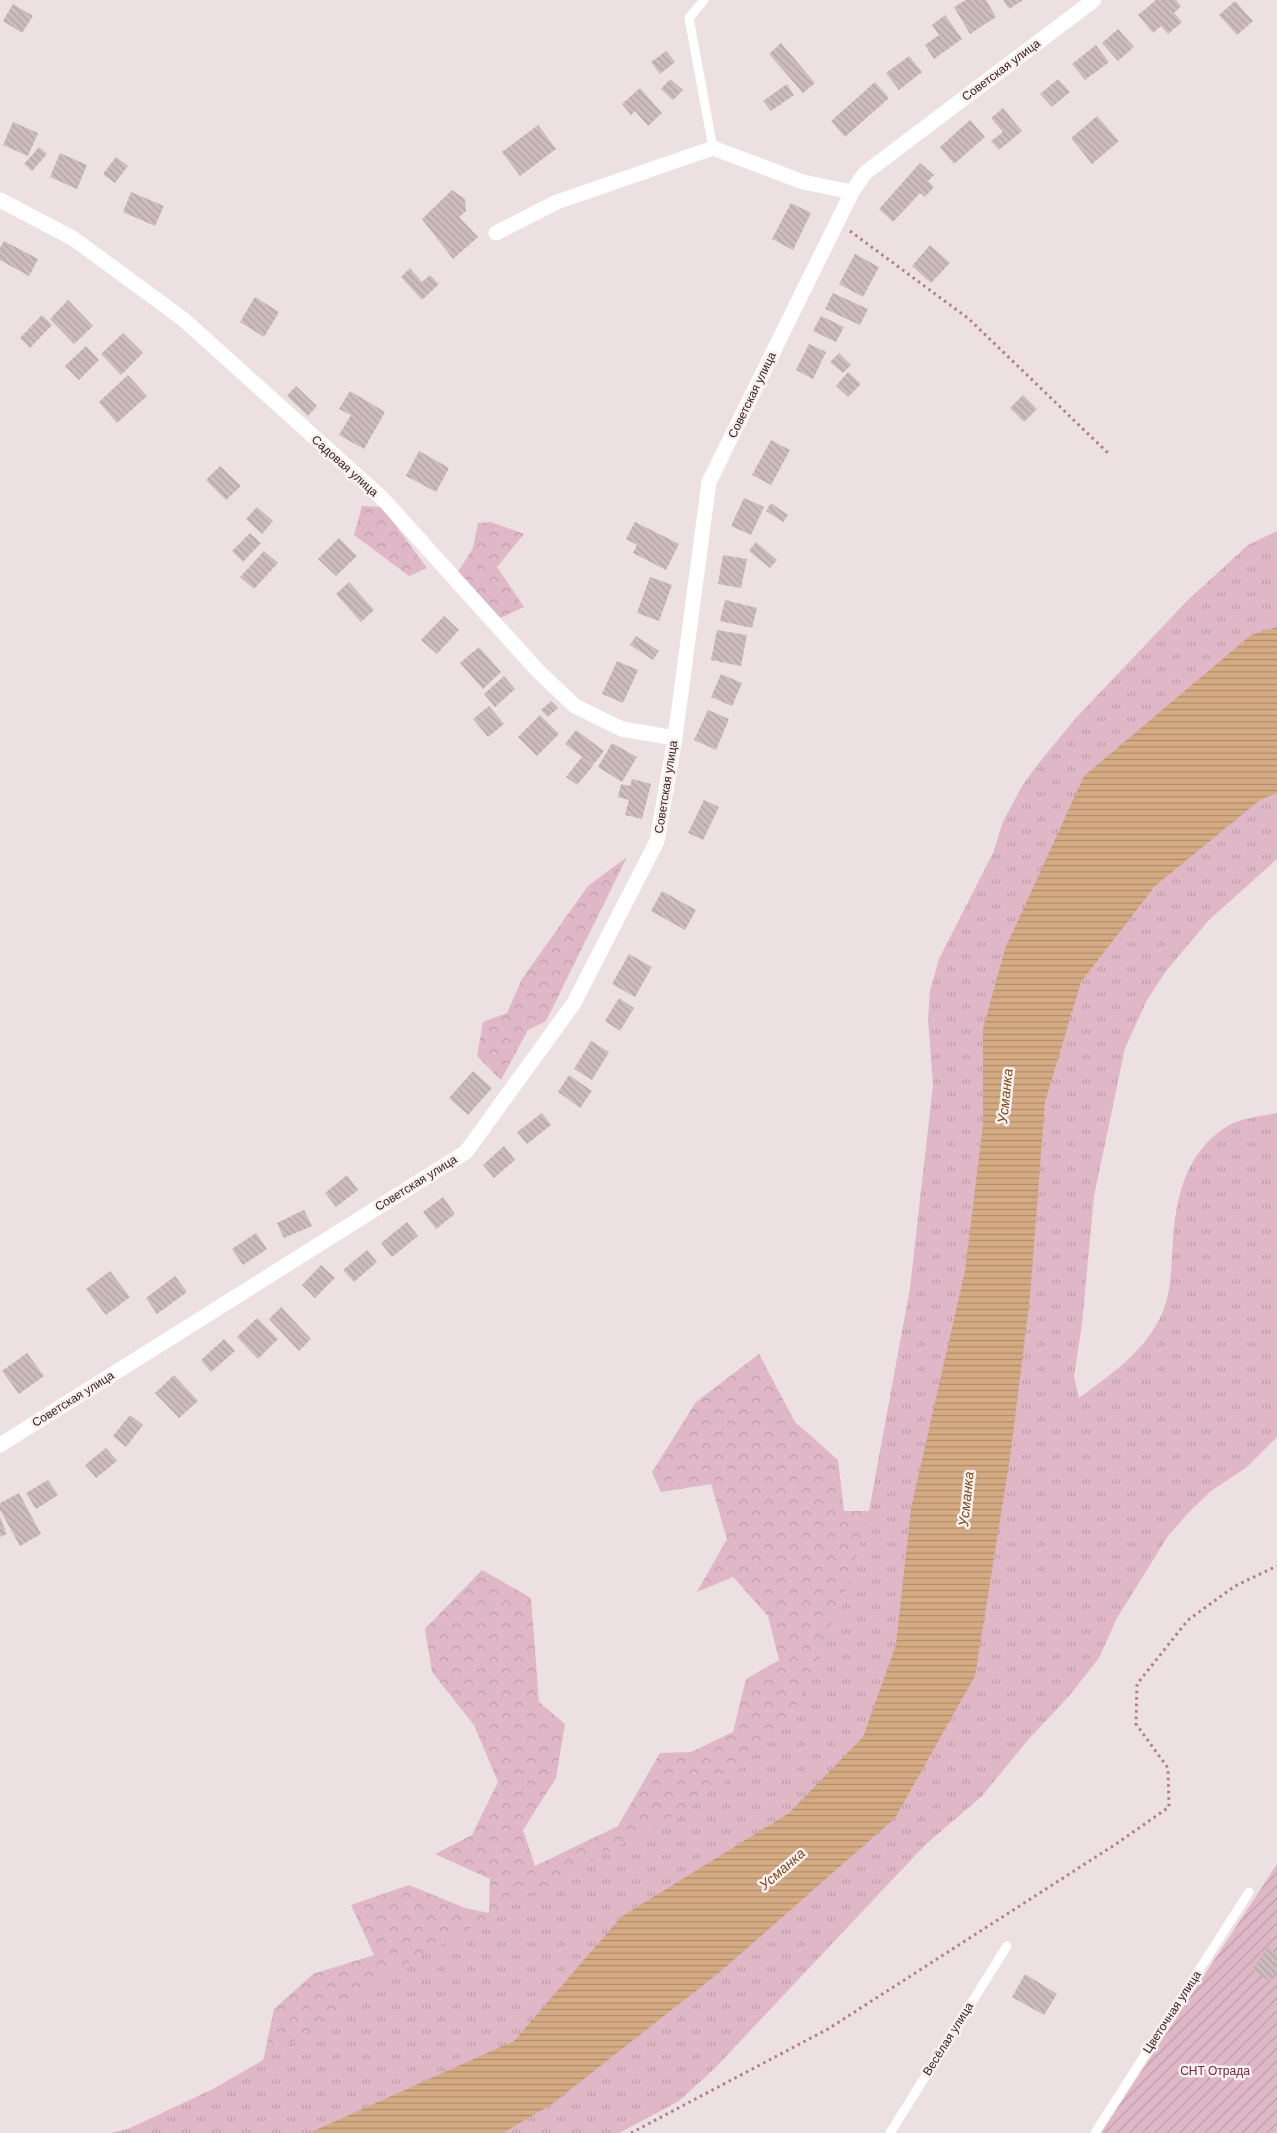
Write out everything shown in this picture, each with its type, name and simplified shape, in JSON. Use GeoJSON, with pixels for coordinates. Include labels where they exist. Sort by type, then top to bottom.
{"type":"FeatureCollection","features":[{"type":"Feature","properties":{"kind":"street","name":"Советская улица"},"geometry":{"type":"LineString","coordinates":[[0,1445],[466,1152],[574,1003],[657,842],[674,738],[709,482],[852,192],[865,173],[1094,0]]}},
{"type":"Feature","properties":{"kind":"street"},"geometry":{"type":"LineString","coordinates":[[496,233],[557,202],[713,148],[803,182],[852,192]]}},
{"type":"Feature","properties":{"kind":"street","name":"Садовая улица"},"geometry":{"type":"LineString","coordinates":[[0,200],[74,240],[183,318],[382,498],[538,671],[575,706],[622,729],[674,738]]}},
{"type":"Feature","properties":{"kind":"lane"},"geometry":{"type":"LineString","coordinates":[[704,0],[689,18],[713,148]]}},
{"type":"Feature","properties":{"kind":"lane","name":"Цветочная улица"},"geometry":{"type":"LineString","coordinates":[[1095,2133],[1249,1892]]}},
{"type":"Feature","properties":{"kind":"lane","name":"Весёлая улица"},"geometry":{"type":"LineString","coordinates":[[890,2133],[1007,1946]]}},
{"type":"Feature","properties":{"kind":"path"},"geometry":{"type":"LineString","coordinates":[[837,223],[848,229],[969,320],[1109,454]]}},
{"type":"Feature","properties":{"kind":"path"},"geometry":{"type":"LineString","coordinates":[[631,2133],[828,2029],[1116,1844],[1169,1807],[1168,1768],[1136,1724],[1137,1684],[1188,1620],[1235,1586],[1277,1566]]}},
{"type":"Feature","properties":{"kind":"green space"},"geometry":{"type":"Polygon","coordinates":[[[362,506],[382,507],[427,568],[409,576],[354,535],[362,506]]]}},
{"type":"Feature","properties":{"kind":"green space"},"geometry":{"type":"Polygon","coordinates":[[[491,522],[524,534],[497,567],[524,607],[500,618],[458,572],[473,548],[478,523],[491,522]]]}},
{"type":"Feature","properties":{"kind":"green space"},"geometry":{"type":"Polygon","coordinates":[[[1277,531],[1277,859],[1209,920],[1166,971],[1147,1000],[1125,1048],[1094,1196],[1082,1324],[1074,1376],[1079,1398],[1124,1363],[1153,1331],[1164,1309],[1169,1290],[1177,1207],[1186,1177],[1201,1149],[1226,1127],[1238,1121],[1277,1113],[1277,1436],[1275,1439],[1247,1467],[1211,1491],[1168,1536],[1117,1618],[1099,1658],[1069,1696],[1027,1741],[982,1796],[925,1845],[715,2068],[679,2101],[619,2133],[110,2133],[128,2129],[213,2089],[289,2045],[378,1980],[678,1813],[730,1778],[783,1726],[801,1701],[826,1641],[849,1583],[869,1511],[910,1288],[933,1085],[928,1019],[930,991],[939,959],[993,853],[1003,822],[1022,786],[1038,764],[1075,719],[1187,601],[1248,545],[1277,531]]]}},
{"type":"Feature","properties":{"kind":"green space"},"geometry":{"type":"Polygon","coordinates":[[[627,857],[546,1021],[528,1030],[501,1080],[477,1056],[483,1022],[507,1013],[522,979],[588,886],[627,857]]]}},
{"type":"Feature","properties":{"kind":"green space"},"geometry":{"type":"Polygon","coordinates":[[[759,1354],[795,1422],[838,1460],[844,1511],[871,1511],[863,1737],[259,2080],[274,2009],[313,1974],[374,1955],[351,1905],[409,1885],[465,1908],[489,1913],[490,1879],[435,1854],[472,1835],[498,1782],[474,1725],[432,1672],[425,1629],[482,1570],[531,1598],[539,1702],[565,1724],[556,1778],[523,1830],[535,1866],[618,1826],[660,1753],[691,1752],[733,1732],[746,1679],[779,1660],[768,1616],[733,1577],[697,1592],[727,1539],[711,1484],[661,1492],[652,1472],[696,1402],[759,1354]]]}},
{"type":"Feature","properties":{"kind":"green space","name":"СНТ Отрада"},"geometry":{"type":"Polygon","coordinates":[[[1277,1864],[1277,2133],[1101,2133],[1277,1864]]]}},
{"type":"Feature","properties":{"kind":"water","name":"Усманка"},"geometry":{"type":"Polygon","coordinates":[[[1277,627],[1277,793],[1260,800],[1155,886],[1081,982],[1045,1102],[1030,1297],[1010,1458],[975,1676],[895,1818],[721,1971],[552,2104],[503,2133],[309,2133],[514,2041],[621,1917],[789,1813],[863,1737],[896,1645],[911,1508],[965,1271],[983,1124],[983,1029],[1005,949],[1084,776],[1251,635],[1277,627]]]}},
{"type":"Feature","properties":{"kind":"building"},"geometry":{"type":"Polygon","coordinates":[[[966,0],[986,0],[996,17],[970,34],[954,7],[966,0]]]}},
{"type":"Feature","properties":{"kind":"building"},"geometry":{"type":"Polygon","coordinates":[[[1003,0],[1023,0],[1009,9],[1003,0]]]}},
{"type":"Feature","properties":{"kind":"building"},"geometry":{"type":"Polygon","coordinates":[[[1156,0],[1176,0],[1181,6],[1174,13],[1182,22],[1168,34],[1161,26],[1153,33],[1138,15],[1156,0]]]}},
{"type":"Feature","properties":{"kind":"building"},"geometry":{"type":"Polygon","coordinates":[[[1235,1],[1253,21],[1237,35],[1219,15],[1235,1]]]}},
{"type":"Feature","properties":{"kind":"building"},"geometry":{"type":"Polygon","coordinates":[[[13,4],[33,16],[22,33],[3,21],[13,4]]]}},
{"type":"Feature","properties":{"kind":"building"},"geometry":{"type":"Polygon","coordinates":[[[945,15],[962,39],[934,59],[925,45],[939,35],[932,25],[945,15]]]}},
{"type":"Feature","properties":{"kind":"building"},"geometry":{"type":"Polygon","coordinates":[[[1118,29],[1134,47],[1118,61],[1102,43],[1118,29]]]}},
{"type":"Feature","properties":{"kind":"building"},"geometry":{"type":"Polygon","coordinates":[[[781,43],[815,83],[803,93],[769,54],[781,43]]]}},
{"type":"Feature","properties":{"kind":"building"},"geometry":{"type":"Polygon","coordinates":[[[1096,45],[1109,62],[1085,80],[1072,64],[1096,45]]]}},
{"type":"Feature","properties":{"kind":"building"},"geometry":{"type":"Polygon","coordinates":[[[666,51],[675,62],[660,74],[651,62],[666,51]]]}},
{"type":"Feature","properties":{"kind":"building"},"geometry":{"type":"Polygon","coordinates":[[[909,56],[922,72],[899,90],[886,73],[909,56]]]}},
{"type":"Feature","properties":{"kind":"building"},"geometry":{"type":"Polygon","coordinates":[[[670,79],[683,90],[673,100],[661,89],[670,79]]]}},
{"type":"Feature","properties":{"kind":"building"},"geometry":{"type":"Polygon","coordinates":[[[1058,79],[1070,92],[1052,107],[1040,94],[1058,79]]]}},
{"type":"Feature","properties":{"kind":"building"},"geometry":{"type":"Polygon","coordinates":[[[875,82],[889,98],[845,137],[831,121],[875,82]]]}},
{"type":"Feature","properties":{"kind":"building"},"geometry":{"type":"Polygon","coordinates":[[[787,84],[794,95],[771,111],[763,101],[787,84]]]}},
{"type":"Feature","properties":{"kind":"building"},"geometry":{"type":"Polygon","coordinates":[[[640,88],[662,113],[648,126],[635,111],[631,115],[622,104],[640,88]]]}},
{"type":"Feature","properties":{"kind":"building"},"geometry":{"type":"Polygon","coordinates":[[[1003,108],[1022,131],[999,150],[991,141],[1003,132],[991,118],[1003,108]]]}},
{"type":"Feature","properties":{"kind":"building"},"geometry":{"type":"Polygon","coordinates":[[[1097,116],[1119,141],[1092,164],[1071,138],[1097,116]]]}},
{"type":"Feature","properties":{"kind":"building"},"geometry":{"type":"Polygon","coordinates":[[[970,120],[985,137],[954,164],[940,147],[970,120]]]}},
{"type":"Feature","properties":{"kind":"building"},"geometry":{"type":"Polygon","coordinates":[[[13,122],[38,133],[28,156],[3,145],[13,122]]]}},
{"type":"Feature","properties":{"kind":"building"},"geometry":{"type":"Polygon","coordinates":[[[538,125],[556,149],[520,176],[502,152],[538,125]]]}},
{"type":"Feature","properties":{"kind":"building"},"geometry":{"type":"Polygon","coordinates":[[[39,147],[47,154],[32,171],[24,164],[39,147]]]}},
{"type":"Feature","properties":{"kind":"building"},"geometry":{"type":"Polygon","coordinates":[[[60,153],[87,165],[77,189],[50,177],[60,153]]]}},
{"type":"Feature","properties":{"kind":"building"},"geometry":{"type":"Polygon","coordinates":[[[116,157],[128,166],[115,183],[103,174],[116,157]]]}},
{"type":"Feature","properties":{"kind":"building"},"geometry":{"type":"Polygon","coordinates":[[[920,163],[934,175],[928,181],[934,187],[925,197],[920,193],[893,222],[879,209],[920,163]]]}},
{"type":"Feature","properties":{"kind":"building"},"geometry":{"type":"Polygon","coordinates":[[[452,190],[465,199],[466,211],[459,217],[478,237],[453,259],[422,219],[452,190]]]}},
{"type":"Feature","properties":{"kind":"building"},"geometry":{"type":"Polygon","coordinates":[[[131,192],[164,206],[155,226],[123,212],[131,192]]]}},
{"type":"Feature","properties":{"kind":"building"},"geometry":{"type":"Polygon","coordinates":[[[791,203],[811,213],[793,250],[772,239],[791,203]]]}},
{"type":"Feature","properties":{"kind":"building"},"geometry":{"type":"Polygon","coordinates":[[[4,241],[38,259],[29,276],[0,260],[0,248],[4,241]]]}},
{"type":"Feature","properties":{"kind":"building"},"geometry":{"type":"Polygon","coordinates":[[[930,245],[950,263],[931,283],[912,266],[930,245]]]}},
{"type":"Feature","properties":{"kind":"building"},"geometry":{"type":"Polygon","coordinates":[[[855,254],[879,267],[863,297],[839,284],[855,254]]]}},
{"type":"Feature","properties":{"kind":"building"},"geometry":{"type":"Polygon","coordinates":[[[410,268],[422,282],[430,275],[439,284],[422,300],[401,277],[410,268]]]}},
{"type":"Feature","properties":{"kind":"building"},"geometry":{"type":"Polygon","coordinates":[[[833,293],[868,309],[860,325],[825,309],[833,293]]]}},
{"type":"Feature","properties":{"kind":"building"},"geometry":{"type":"Polygon","coordinates":[[[255,297],[279,312],[264,337],[240,322],[255,297]]]}},
{"type":"Feature","properties":{"kind":"building"},"geometry":{"type":"Polygon","coordinates":[[[68,300],[93,326],[74,344],[50,319],[68,300]]]}},
{"type":"Feature","properties":{"kind":"building"},"geometry":{"type":"Polygon","coordinates":[[[42,315],[52,325],[30,348],[20,338],[42,315]]]}},
{"type":"Feature","properties":{"kind":"building"},"geometry":{"type":"Polygon","coordinates":[[[821,316],[844,327],[836,342],[813,331],[821,316]]]}},
{"type":"Feature","properties":{"kind":"building"},"geometry":{"type":"Polygon","coordinates":[[[123,333],[143,353],[121,375],[101,354],[123,333]]]}},
{"type":"Feature","properties":{"kind":"building"},"geometry":{"type":"Polygon","coordinates":[[[809,344],[826,352],[813,379],[796,370],[809,344]]]}},
{"type":"Feature","properties":{"kind":"building"},"geometry":{"type":"Polygon","coordinates":[[[86,346],[99,360],[79,380],[65,366],[86,346]]]}},
{"type":"Feature","properties":{"kind":"building"},"geometry":{"type":"Polygon","coordinates":[[[839,353],[851,365],[843,373],[830,362],[839,353]]]}},
{"type":"Feature","properties":{"kind":"building"},"geometry":{"type":"Polygon","coordinates":[[[848,372],[861,384],[848,397],[836,386],[848,372]]]}},
{"type":"Feature","properties":{"kind":"building"},"geometry":{"type":"Polygon","coordinates":[[[128,375],[147,396],[117,423],[99,402],[128,375]]]}},
{"type":"Feature","properties":{"kind":"building"},"geometry":{"type":"Polygon","coordinates":[[[296,386],[317,406],[308,416],[287,396],[296,386]]]}},
{"type":"Feature","properties":{"kind":"building"},"geometry":{"type":"Polygon","coordinates":[[[350,391],[385,412],[364,449],[339,435],[351,415],[339,409],[350,391]]]}},
{"type":"Feature","properties":{"kind":"building"},"geometry":{"type":"Polygon","coordinates":[[[1023,395],[1037,409],[1024,422],[1010,408],[1023,395]]]}},
{"type":"Feature","properties":{"kind":"building"},"geometry":{"type":"Polygon","coordinates":[[[771,440],[790,450],[771,485],[752,475],[771,440]]]}},
{"type":"Feature","properties":{"kind":"building"},"geometry":{"type":"Polygon","coordinates":[[[419,451],[449,468],[436,492],[406,476],[419,451]]]}},
{"type":"Feature","properties":{"kind":"building"},"geometry":{"type":"Polygon","coordinates":[[[220,466],[241,486],[226,500],[206,480],[220,466]]]}},
{"type":"Feature","properties":{"kind":"building"},"geometry":{"type":"Polygon","coordinates":[[[744,498],[764,507],[751,535],[731,526],[744,498]]]}},
{"type":"Feature","properties":{"kind":"building"},"geometry":{"type":"Polygon","coordinates":[[[771,503],[788,515],[783,522],[766,511],[771,503]]]}},
{"type":"Feature","properties":{"kind":"building"},"geometry":{"type":"Polygon","coordinates":[[[257,507],[273,521],[262,534],[246,519],[257,507]]]}},
{"type":"Feature","properties":{"kind":"building"},"geometry":{"type":"Polygon","coordinates":[[[635,522],[679,544],[666,570],[633,553],[637,545],[626,539],[635,522]]]}},
{"type":"Feature","properties":{"kind":"building"},"geometry":{"type":"Polygon","coordinates":[[[250,533],[261,543],[243,562],[232,551],[250,533]]]}},
{"type":"Feature","properties":{"kind":"building"},"geometry":{"type":"Polygon","coordinates":[[[339,538],[357,556],[336,576],[318,559],[339,538]]]}},
{"type":"Feature","properties":{"kind":"building"},"geometry":{"type":"Polygon","coordinates":[[[756,542],[777,560],[770,568],[749,551],[756,542]]]}},
{"type":"Feature","properties":{"kind":"building"},"geometry":{"type":"Polygon","coordinates":[[[264,551],[278,563],[254,589],[240,577],[264,551]]]}},
{"type":"Feature","properties":{"kind":"building"},"geometry":{"type":"Polygon","coordinates":[[[723,555],[747,559],[741,588],[718,584],[723,555]]]}},
{"type":"Feature","properties":{"kind":"building"},"geometry":{"type":"Polygon","coordinates":[[[650,577],[672,585],[659,621],[637,613],[650,577]]]}},
{"type":"Feature","properties":{"kind":"building"},"geometry":{"type":"Polygon","coordinates":[[[349,582],[374,610],[361,622],[336,594],[349,582]]]}},
{"type":"Feature","properties":{"kind":"building"},"geometry":{"type":"Polygon","coordinates":[[[725,600],[757,608],[752,628],[720,621],[725,600]]]}},
{"type":"Feature","properties":{"kind":"building"},"geometry":{"type":"Polygon","coordinates":[[[444,616],[459,630],[437,654],[421,640],[444,616]]]}},
{"type":"Feature","properties":{"kind":"building"},"geometry":{"type":"Polygon","coordinates":[[[717,630],[747,635],[741,666],[711,660],[717,630]]]}},
{"type":"Feature","properties":{"kind":"building"},"geometry":{"type":"Polygon","coordinates":[[[636,636],[659,651],[653,660],[630,645],[636,636]]]}},
{"type":"Feature","properties":{"kind":"building"},"geometry":{"type":"Polygon","coordinates":[[[479,647],[501,672],[483,689],[460,663],[479,647]]]}},
{"type":"Feature","properties":{"kind":"building"},"geometry":{"type":"Polygon","coordinates":[[[617,661],[638,670],[623,703],[602,694],[617,661]]]}},
{"type":"Feature","properties":{"kind":"building"},"geometry":{"type":"Polygon","coordinates":[[[721,674],[742,683],[732,706],[711,697],[721,674]]]}},
{"type":"Feature","properties":{"kind":"building"},"geometry":{"type":"Polygon","coordinates":[[[504,676],[515,689],[495,707],[484,694],[504,676]]]}},
{"type":"Feature","properties":{"kind":"building"},"geometry":{"type":"Polygon","coordinates":[[[551,701],[558,708],[548,717],[541,710],[551,701]]]}},
{"type":"Feature","properties":{"kind":"building"},"geometry":{"type":"Polygon","coordinates":[[[489,706],[504,724],[488,737],[473,719],[489,706]]]}},
{"type":"Feature","properties":{"kind":"building"},"geometry":{"type":"Polygon","coordinates":[[[708,710],[729,719],[716,750],[694,740],[708,710]]]}},
{"type":"Feature","properties":{"kind":"building"},"geometry":{"type":"Polygon","coordinates":[[[540,715],[559,734],[537,756],[518,737],[540,715]]]}},
{"type":"Feature","properties":{"kind":"building"},"geometry":{"type":"Polygon","coordinates":[[[576,730],[604,751],[593,765],[565,744],[576,730]]]}},
{"type":"Feature","properties":{"kind":"building"},"geometry":{"type":"Polygon","coordinates":[[[612,743],[637,757],[622,782],[598,767],[612,743]]]}},
{"type":"Feature","properties":{"kind":"building"},"geometry":{"type":"Polygon","coordinates":[[[582,757],[593,766],[577,785],[566,777],[582,757]]]}},
{"type":"Feature","properties":{"kind":"building"},"geometry":{"type":"Polygon","coordinates":[[[632,779],[651,784],[642,819],[625,815],[629,800],[618,797],[621,784],[630,786],[632,779]]]}},
{"type":"Feature","properties":{"kind":"building"},"geometry":{"type":"Polygon","coordinates":[[[704,800],[719,807],[703,840],[688,833],[704,800]]]}},
{"type":"Feature","properties":{"kind":"building"},"geometry":{"type":"Polygon","coordinates":[[[662,891],[696,910],[685,930],[651,911],[662,891]]]}},
{"type":"Feature","properties":{"kind":"building"},"geometry":{"type":"Polygon","coordinates":[[[629,954],[652,967],[635,997],[612,984],[629,954]]]}},
{"type":"Feature","properties":{"kind":"building"},"geometry":{"type":"Polygon","coordinates":[[[619,998],[634,1008],[620,1031],[605,1021],[619,998]]]}},
{"type":"Feature","properties":{"kind":"building"},"geometry":{"type":"Polygon","coordinates":[[[591,1041],[609,1052],[592,1080],[574,1069],[591,1041]]]}},
{"type":"Feature","properties":{"kind":"building"},"geometry":{"type":"Polygon","coordinates":[[[473,1071],[492,1088],[468,1115],[449,1098],[473,1071]]]}},
{"type":"Feature","properties":{"kind":"building"},"geometry":{"type":"Polygon","coordinates":[[[569,1075],[592,1091],[580,1108],[558,1092],[569,1075]]]}},
{"type":"Feature","properties":{"kind":"building"},"geometry":{"type":"Polygon","coordinates":[[[542,1113],[551,1125],[527,1144],[517,1132],[542,1113]]]}},
{"type":"Feature","properties":{"kind":"building"},"geometry":{"type":"Polygon","coordinates":[[[504,1146],[515,1160],[494,1178],[483,1165],[504,1146]]]}},
{"type":"Feature","properties":{"kind":"building"},"geometry":{"type":"Polygon","coordinates":[[[347,1175],[358,1190],[336,1207],[325,1193],[347,1175]]]}},
{"type":"Feature","properties":{"kind":"building"},"geometry":{"type":"Polygon","coordinates":[[[443,1197],[455,1214],[436,1229],[423,1212],[443,1197]]]}},
{"type":"Feature","properties":{"kind":"building"},"geometry":{"type":"Polygon","coordinates":[[[304,1210],[312,1226],[284,1238],[277,1223],[304,1210]]]}},
{"type":"Feature","properties":{"kind":"building"},"geometry":{"type":"Polygon","coordinates":[[[407,1222],[418,1236],[392,1257],[381,1243],[407,1222]]]}},
{"type":"Feature","properties":{"kind":"building"},"geometry":{"type":"Polygon","coordinates":[[[256,1233],[267,1249],[243,1265],[232,1249],[256,1233]]]}},
{"type":"Feature","properties":{"kind":"building"},"geometry":{"type":"Polygon","coordinates":[[[367,1250],[377,1262],[354,1282],[343,1270],[367,1250]]]}},
{"type":"Feature","properties":{"kind":"building"},"geometry":{"type":"Polygon","coordinates":[[[321,1265],[335,1278],[315,1298],[302,1285],[321,1265]]]}},
{"type":"Feature","properties":{"kind":"building"},"geometry":{"type":"Polygon","coordinates":[[[110,1271],[130,1297],[106,1315],[86,1289],[110,1271]]]}},
{"type":"Feature","properties":{"kind":"building"},"geometry":{"type":"Polygon","coordinates":[[[175,1276],[187,1292],[157,1314],[146,1298],[175,1276]]]}},
{"type":"Feature","properties":{"kind":"building"},"geometry":{"type":"Polygon","coordinates":[[[281,1307],[311,1339],[299,1351],[269,1319],[281,1307]]]}},
{"type":"Feature","properties":{"kind":"building"},"geometry":{"type":"Polygon","coordinates":[[[257,1318],[278,1339],[258,1359],[237,1337],[257,1318]]]}},
{"type":"Feature","properties":{"kind":"building"},"geometry":{"type":"Polygon","coordinates":[[[224,1339],[235,1351],[211,1372],[201,1360],[224,1339]]]}},
{"type":"Feature","properties":{"kind":"building"},"geometry":{"type":"Polygon","coordinates":[[[27,1353],[44,1376],[19,1394],[2,1371],[27,1353]]]}},
{"type":"Feature","properties":{"kind":"building"},"geometry":{"type":"Polygon","coordinates":[[[174,1375],[198,1401],[179,1418],[155,1393],[174,1375]]]}},
{"type":"Feature","properties":{"kind":"building"},"geometry":{"type":"Polygon","coordinates":[[[130,1415],[143,1425],[126,1447],[113,1436],[130,1415]]]}},
{"type":"Feature","properties":{"kind":"building"},"geometry":{"type":"Polygon","coordinates":[[[106,1448],[117,1461],[96,1478],[85,1465],[106,1448]]]}},
{"type":"Feature","properties":{"kind":"building"},"geometry":{"type":"Polygon","coordinates":[[[48,1480],[58,1495],[36,1509],[26,1493],[48,1480]]]}},
{"type":"Feature","properties":{"kind":"building"},"geometry":{"type":"Polygon","coordinates":[[[19,1493],[41,1534],[20,1546],[0,1510],[0,1503],[19,1493]]]}},
{"type":"Feature","properties":{"kind":"building"},"geometry":{"type":"Polygon","coordinates":[[[0,1517],[7,1534],[0,1537],[0,1517]]]}},
{"type":"Feature","properties":{"kind":"building"},"geometry":{"type":"Polygon","coordinates":[[[1267,1948],[1277,1954],[1277,1971],[1270,1981],[1252,1970],[1267,1948]]]}},
{"type":"Feature","properties":{"kind":"building"},"geometry":{"type":"Polygon","coordinates":[[[1025,1974],[1057,1994],[1044,2015],[1012,1997],[1025,1974]]]}}]}
